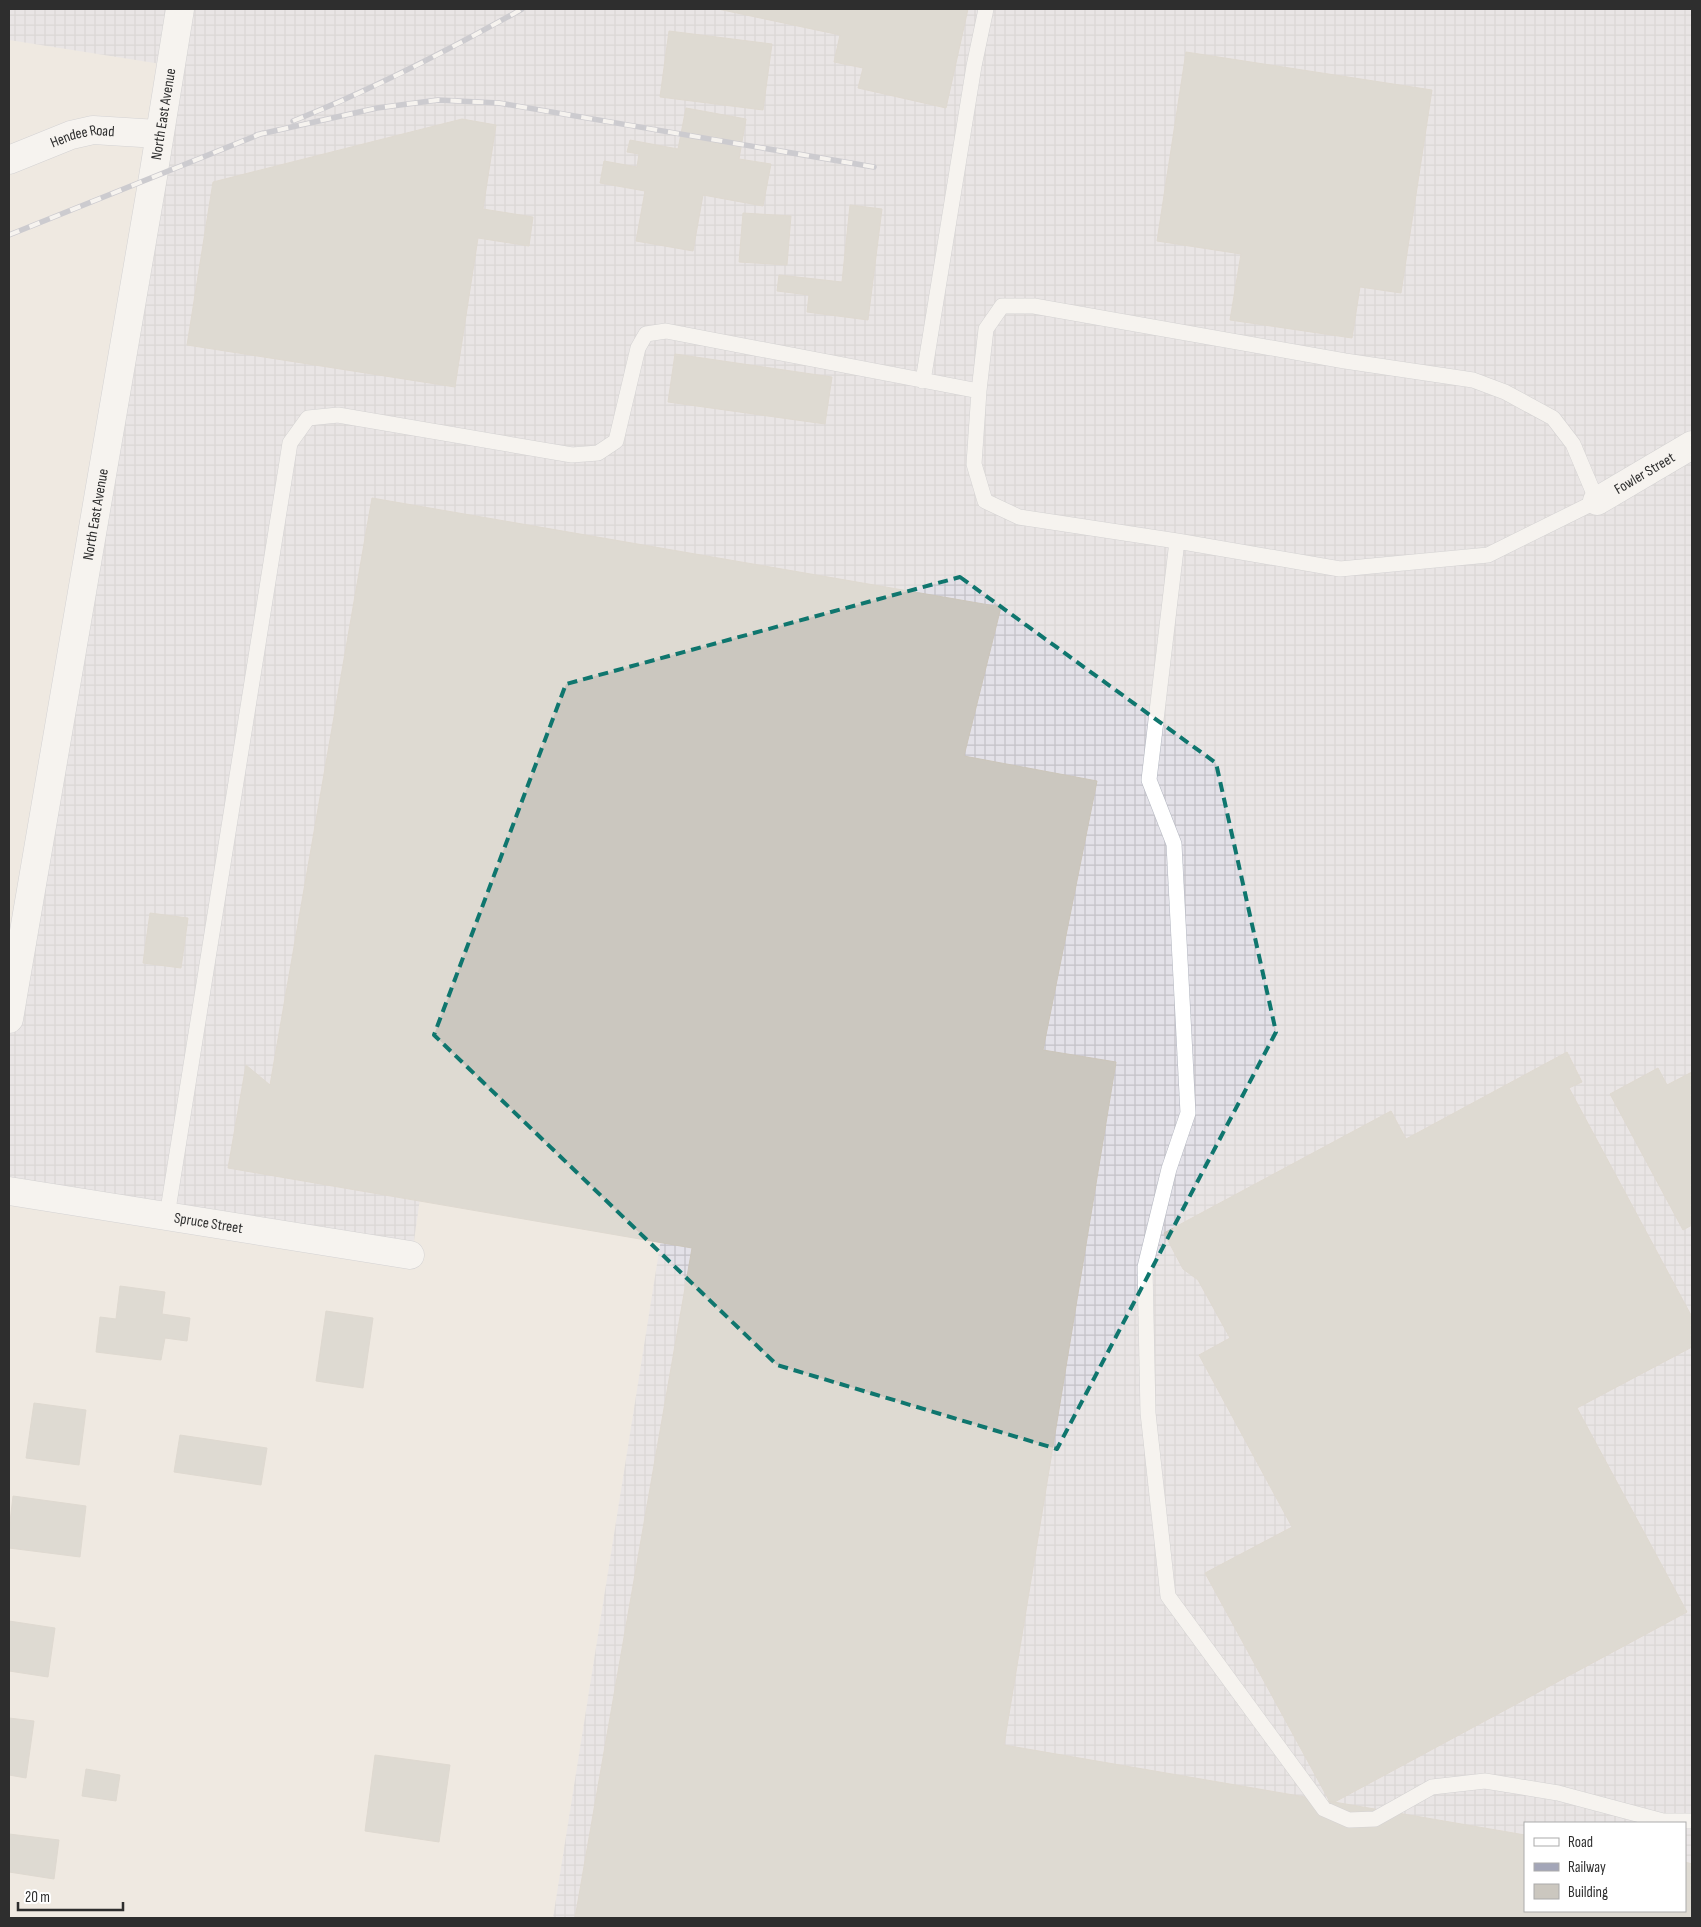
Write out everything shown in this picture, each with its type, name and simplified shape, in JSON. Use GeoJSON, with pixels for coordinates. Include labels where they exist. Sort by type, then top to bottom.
{"type":"FeatureCollection","features":[{"type":"Feature","properties":{"kind":"street","name":"North East Avenue"},"geometry":{"type":"LineString","coordinates":[[9,1019],[180,9]]}},
{"type":"Feature","properties":{"kind":"street","name":"Hendee Road"},"geometry":{"type":"LineString","coordinates":[[9,160],[71,135],[93,130],[158,134]]}},
{"type":"Feature","properties":{"kind":"street","name":"Fowler Street"},"geometry":{"type":"LineString","coordinates":[[1597,501],[1692,445]]}},
{"type":"Feature","properties":{"kind":"street","name":"Spruce Street"},"geometry":{"type":"LineString","coordinates":[[9,1191],[410,1255]]}},
{"type":"Feature","properties":{"kind":"lane"},"geometry":{"type":"LineString","coordinates":[[923,380],[974,66],[986,9]]}},
{"type":"Feature","properties":{"kind":"lane"},"geometry":{"type":"LineString","coordinates":[[1002,306],[1034,306],[1345,361],[1473,380],[1504,392],[1553,418],[1573,444],[1597,501],[1488,555],[1340,569],[1019,516],[985,501],[974,464],[986,329],[1002,306]]}},
{"type":"Feature","properties":{"kind":"lane"},"geometry":{"type":"LineString","coordinates":[[167,1216],[290,443],[308,418],[338,415],[572,456],[598,454],[616,441],[638,348],[646,334],[666,331],[979,391]]}},
{"type":"Feature","properties":{"kind":"lane"},"geometry":{"type":"LineString","coordinates":[[1177,541],[1149,780],[1174,844],[1188,1113],[1169,1169],[1145,1267],[1148,1412],[1168,1596],[1324,1809],[1349,1820],[1375,1819],[1432,1787],[1485,1781],[1558,1793],[1663,1821],[1692,1822]]}},
{"type":"Feature","properties":{"kind":"highlighted area"},"geometry":{"type":"Polygon","coordinates":[[[960,577],[1216,763],[1276,1032],[1057,1449],[777,1365],[434,1035],[566,684],[960,577]]]}},
{"type":"Feature","properties":{"kind":"shaded area"},"geometry":{"type":"Polygon","coordinates":[[[9,9],[1692,9],[1692,1918],[553,1918],[688,1069],[444,1029],[413,1248],[9,1185],[9,994],[161,64],[9,40],[9,9]]]}},
{"type":"Feature","properties":{"kind":"building"},"geometry":{"type":"Polygon","coordinates":[[[718,9],[968,9],[946,108],[858,88],[863,68],[834,62],[840,35],[718,9]]]}},
{"type":"Feature","properties":{"kind":"building"},"geometry":{"type":"Polygon","coordinates":[[[669,31],[772,44],[763,110],[660,97],[669,31]]]}},
{"type":"Feature","properties":{"kind":"building"},"geometry":{"type":"Polygon","coordinates":[[[1186,52],[1432,90],[1401,293],[1360,287],[1352,338],[1230,320],[1241,254],[1157,241],[1186,52]]]}},
{"type":"Feature","properties":{"kind":"building"},"geometry":{"type":"Polygon","coordinates":[[[686,108],[746,119],[739,159],[771,164],[763,206],[703,195],[693,251],[636,241],[645,191],[600,183],[604,161],[637,167],[639,154],[627,152],[630,140],[678,149],[686,108]]]}},
{"type":"Feature","properties":{"kind":"building"},"geometry":{"type":"Polygon","coordinates":[[[462,119],[496,125],[483,209],[533,217],[529,246],[478,238],[455,387],[187,345],[213,182],[462,119]]]}},
{"type":"Feature","properties":{"kind":"building"},"geometry":{"type":"Polygon","coordinates":[[[850,205],[882,209],[868,320],[807,312],[809,295],[777,291],[779,275],[842,282],[850,205]]]}},
{"type":"Feature","properties":{"kind":"building"},"geometry":{"type":"Polygon","coordinates":[[[743,213],[791,216],[787,265],[739,262],[743,213]]]}},
{"type":"Feature","properties":{"kind":"building"},"geometry":{"type":"Polygon","coordinates":[[[675,354],[832,377],[825,424],[668,402],[675,354]]]}},
{"type":"Feature","properties":{"kind":"building"},"geometry":{"type":"Polygon","coordinates":[[[372,498],[1001,607],[964,756],[1097,781],[1043,1050],[1116,1062],[1004,1745],[1524,1835],[1524,1912],[1686,1912],[1686,1862],[1692,1864],[1692,1918],[575,1918],[692,1248],[228,1168],[246,1065],[270,1085],[372,498]]]}},
{"type":"Feature","properties":{"kind":"building"},"geometry":{"type":"Polygon","coordinates":[[[150,913],[188,918],[181,968],[143,963],[150,913]]]}},
{"type":"Feature","properties":{"kind":"building"},"geometry":{"type":"Polygon","coordinates":[[[1567,1052],[1582,1082],[1569,1088],[1692,1317],[1692,1347],[1577,1408],[1687,1612],[1331,1804],[1205,1573],[1292,1527],[1199,1355],[1230,1338],[1198,1280],[1183,1269],[1164,1233],[1391,1111],[1406,1139],[1567,1052]]]}},
{"type":"Feature","properties":{"kind":"building"},"geometry":{"type":"Polygon","coordinates":[[[1658,1068],[1667,1085],[1692,1072],[1692,1225],[1683,1230],[1610,1094],[1658,1068]]]}},
{"type":"Feature","properties":{"kind":"building"},"geometry":{"type":"Polygon","coordinates":[[[120,1286],[165,1292],[162,1314],[190,1318],[187,1341],[165,1338],[161,1360],[96,1352],[100,1317],[116,1319],[120,1286]]]}},
{"type":"Feature","properties":{"kind":"building"},"geometry":{"type":"Polygon","coordinates":[[[326,1311],[373,1318],[363,1388],[316,1381],[326,1311]]]}},
{"type":"Feature","properties":{"kind":"building"},"geometry":{"type":"Polygon","coordinates":[[[34,1403],[86,1410],[79,1465],[26,1458],[34,1403]]]}},
{"type":"Feature","properties":{"kind":"building"},"geometry":{"type":"Polygon","coordinates":[[[180,1435],[267,1448],[261,1485],[174,1472],[180,1435]]]}},
{"type":"Feature","properties":{"kind":"building"},"geometry":{"type":"Polygon","coordinates":[[[13,1496],[86,1506],[80,1557],[9,1548],[13,1496]]]}},
{"type":"Feature","properties":{"kind":"building"},"geometry":{"type":"Polygon","coordinates":[[[9,1621],[55,1628],[48,1677],[9,1671],[9,1621]]]}},
{"type":"Feature","properties":{"kind":"building"},"geometry":{"type":"Polygon","coordinates":[[[9,1718],[34,1721],[26,1778],[9,1775],[9,1718]]]}},
{"type":"Feature","properties":{"kind":"building"},"geometry":{"type":"Polygon","coordinates":[[[375,1755],[450,1765],[439,1842],[365,1831],[375,1755]]]}},
{"type":"Feature","properties":{"kind":"building"},"geometry":{"type":"Polygon","coordinates":[[[86,1769],[120,1775],[116,1801],[82,1796],[86,1769]]]}},
{"type":"Feature","properties":{"kind":"building"},"geometry":{"type":"Polygon","coordinates":[[[9,1834],[59,1840],[54,1879],[9,1872],[9,1834]]]}},
{"type":"Feature","properties":{"kind":"railway"},"geometry":{"type":"LineString","coordinates":[[293,121],[409,69],[522,9]]}},
{"type":"Feature","properties":{"kind":"railway"},"geometry":{"type":"LineString","coordinates":[[256,135],[377,108],[438,100],[499,103],[874,167]]}},
{"type":"Feature","properties":{"kind":"railway"},"geometry":{"type":"LineString","coordinates":[[9,235],[263,133]]}}]}
